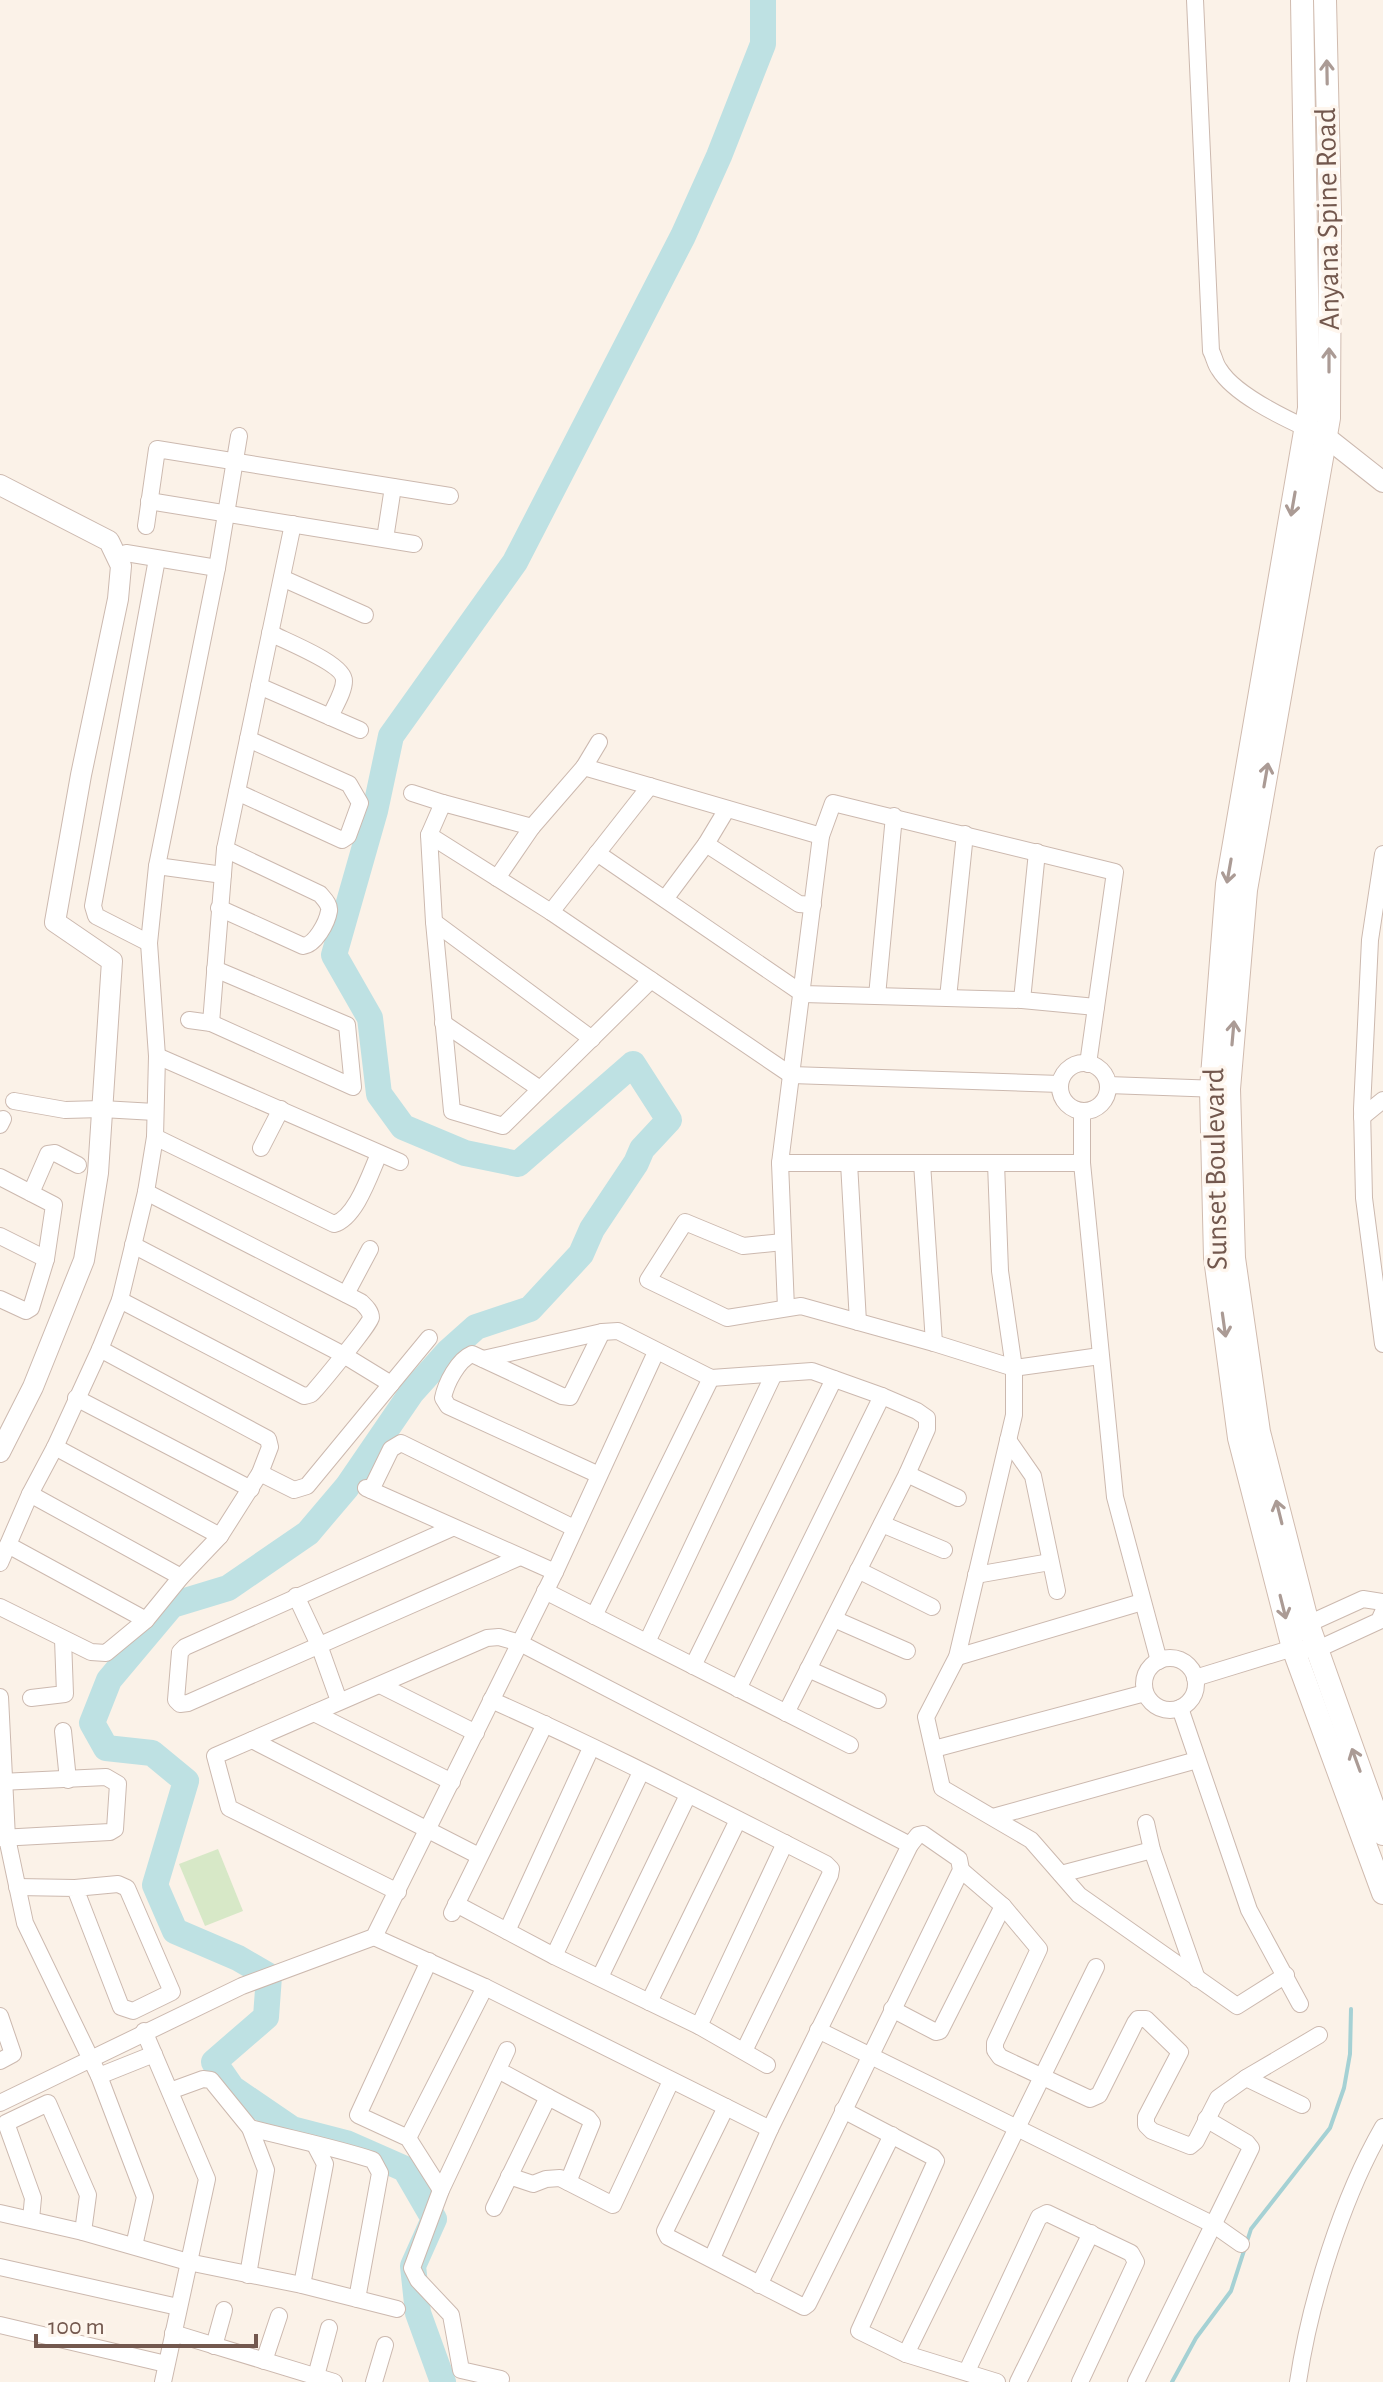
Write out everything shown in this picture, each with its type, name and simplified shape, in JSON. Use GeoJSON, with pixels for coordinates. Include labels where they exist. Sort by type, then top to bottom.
{"type":"FeatureCollection","features":[{"type":"Feature","properties":{"kind":"main road","name":"Anyana Spine Road"},"geometry":{"type":"LineString","coordinates":[[1302,0],[1309,408],[1316,432]]}},
{"type":"Feature","properties":{"kind":"main road","name":"Anyana Spine Road"},"geometry":{"type":"LineString","coordinates":[[1316,432],[1329,418],[1330,213],[1325,0]]}},
{"type":"Feature","properties":{"kind":"main road","name":"Sunset Boulevard"},"geometry":{"type":"LineString","coordinates":[[1316,432],[1227,884],[1215,1258],[1239,1438],[1293,1648],[1383,1893]]}},
{"type":"Feature","properties":{"kind":"main road","name":"Sunset Boulevard"},"geometry":{"type":"LineString","coordinates":[[1220,1089],[1234,1258],[1257,1416],[1308,1624],[1383,1834]]}},
{"type":"Feature","properties":{"kind":"street"},"geometry":{"type":"LineString","coordinates":[[1195,0],[1211,351],[1219,370],[1233,384],[1273,412],[1316,432],[1383,482]]}},
{"type":"Feature","properties":{"kind":"street"},"geometry":{"type":"LineString","coordinates":[[0,1563],[120,1300],[146,1192],[155,1137],[157,1056],[149,943],[157,866],[217,568],[239,436]]}},
{"type":"Feature","properties":{"kind":"street"},"geometry":{"type":"LineString","coordinates":[[146,526],[157,449],[450,496]]}},
{"type":"Feature","properties":{"kind":"street"},"geometry":{"type":"LineString","coordinates":[[0,485],[109,541],[121,566],[118,599],[81,775],[55,922],[112,961],[98,1173],[84,1260],[33,1387],[0,1452]]}},
{"type":"Feature","properties":{"kind":"street"},"geometry":{"type":"LineString","coordinates":[[385,539],[393,487]]}},
{"type":"Feature","properties":{"kind":"street"},"geometry":{"type":"LineString","coordinates":[[149,501],[414,544]]}},
{"type":"Feature","properties":{"kind":"street"},"geometry":{"type":"LineString","coordinates":[[211,1023],[225,849],[293,524]]}},
{"type":"Feature","properties":{"kind":"street"},"geometry":{"type":"LineString","coordinates":[[126,553],[217,568]]}},
{"type":"Feature","properties":{"kind":"street"},"geometry":{"type":"LineString","coordinates":[[149,943],[96,916],[93,906],[157,559]]}},
{"type":"Feature","properties":{"kind":"street"},"geometry":{"type":"LineString","coordinates":[[282,578],[365,615]]}},
{"type":"Feature","properties":{"kind":"street"},"geometry":{"type":"LineString","coordinates":[[270,633],[331,664],[342,673],[345,682],[330,717]]}},
{"type":"Feature","properties":{"kind":"street"},"geometry":{"type":"LineString","coordinates":[[259,686],[360,730]]}},
{"type":"Feature","properties":{"kind":"street"},"geometry":{"type":"LineString","coordinates":[[237,792],[342,840],[348,836],[360,803],[349,784],[248,739]]}},
{"type":"Feature","properties":{"kind":"street"},"geometry":{"type":"LineString","coordinates":[[497,878],[532,827],[584,767],[599,742]]}},
{"type":"Feature","properties":{"kind":"street"},"geometry":{"type":"LineString","coordinates":[[584,767],[821,836]]}},
{"type":"Feature","properties":{"kind":"street"},"geometry":{"type":"LineString","coordinates":[[551,912],[650,786]]}},
{"type":"Feature","properties":{"kind":"street"},"geometry":{"type":"LineString","coordinates":[[412,793],[532,827]]}},
{"type":"Feature","properties":{"kind":"street"},"geometry":{"type":"LineString","coordinates":[[443,803],[429,835],[452,1111],[503,1126],[651,980]]}},
{"type":"Feature","properties":{"kind":"street"},"geometry":{"type":"LineString","coordinates":[[786,1308],[780,1163],[821,836],[833,803],[1115,872],[1088,1064]]}},
{"type":"Feature","properties":{"kind":"street"},"geometry":{"type":"LineString","coordinates":[[665,899],[706,844],[727,809]]}},
{"type":"Feature","properties":{"kind":"street"},"geometry":{"type":"LineString","coordinates":[[877,996],[894,816]]}},
{"type":"Feature","properties":{"kind":"street"},"geometry":{"type":"LineString","coordinates":[[948,998],[965,834]]}},
{"type":"Feature","properties":{"kind":"street"},"geometry":{"type":"LineString","coordinates":[[429,835],[551,912],[791,1075],[1060,1084]]}},
{"type":"Feature","properties":{"kind":"street"},"geometry":{"type":"LineString","coordinates":[[706,844],[799,904],[813,905]]}},
{"type":"Feature","properties":{"kind":"street"},"geometry":{"type":"LineString","coordinates":[[219,908],[303,946],[310,946],[315,941],[329,910],[327,901],[320,894],[225,849]]}},
{"type":"Feature","properties":{"kind":"street"},"geometry":{"type":"LineString","coordinates":[[1022,1000],[1037,852]]}},
{"type":"Feature","properties":{"kind":"street"},"geometry":{"type":"LineString","coordinates":[[597,853],[803,994],[1022,1000],[1096,1007]]}},
{"type":"Feature","properties":{"kind":"street"},"geometry":{"type":"LineString","coordinates":[[1383,854],[1370,940],[1362,1117],[1364,1198],[1383,1344]]}},
{"type":"Feature","properties":{"kind":"street"},"geometry":{"type":"LineString","coordinates":[[157,866],[223,875]]}},
{"type":"Feature","properties":{"kind":"street"},"geometry":{"type":"LineString","coordinates":[[434,922],[592,1039]]}},
{"type":"Feature","properties":{"kind":"street"},"geometry":{"type":"LineString","coordinates":[[189,1020],[211,1023],[353,1087],[347,1025],[215,969]]}},
{"type":"Feature","properties":{"kind":"street"},"geometry":{"type":"LineString","coordinates":[[1367,1011],[1383,997]]}},
{"type":"Feature","properties":{"kind":"street"},"geometry":{"type":"LineString","coordinates":[[443,1023],[540,1089]]}},
{"type":"Feature","properties":{"kind":"street"},"geometry":{"type":"LineString","coordinates":[[157,1056],[400,1162]]}},
{"type":"Feature","properties":{"kind":"street"},"geometry":{"type":"LineString","coordinates":[[1088,1064],[1102,1071],[1108,1085],[1107,1094],[1098,1107],[1082,1111],[1063,1099],[1060,1084],[1062,1076],[1073,1066],[1088,1064]]}},
{"type":"Feature","properties":{"kind":"street"},"geometry":{"type":"LineString","coordinates":[[1108,1085],[1220,1089]]}},
{"type":"Feature","properties":{"kind":"street"},"geometry":{"type":"LineString","coordinates":[[1362,1117],[1383,1100]]}},
{"type":"Feature","properties":{"kind":"street"},"geometry":{"type":"LineString","coordinates":[[14,1101],[65,1110],[155,1112]]}},
{"type":"Feature","properties":{"kind":"street"},"geometry":{"type":"LineString","coordinates":[[261,1148],[281,1109]]}},
{"type":"Feature","properties":{"kind":"street"},"geometry":{"type":"LineString","coordinates":[[1082,1111],[1082,1163],[1115,1497],[1159,1661]]}},
{"type":"Feature","properties":{"kind":"street"},"geometry":{"type":"LineString","coordinates":[[155,1137],[334,1224],[342,1221],[353,1209],[379,1154]]}},
{"type":"Feature","properties":{"kind":"street"},"geometry":{"type":"LineString","coordinates":[[31,1193],[48,1154],[55,1153],[78,1165]]}},
{"type":"Feature","properties":{"kind":"street"},"geometry":{"type":"LineString","coordinates":[[780,1163],[1082,1163]]}},
{"type":"Feature","properties":{"kind":"street"},"geometry":{"type":"LineString","coordinates":[[849,1163],[858,1322]]}},
{"type":"Feature","properties":{"kind":"street"},"geometry":{"type":"LineString","coordinates":[[922,1163],[934,1343]]}},
{"type":"Feature","properties":{"kind":"street"},"geometry":{"type":"LineString","coordinates":[[996,1163],[1000,1271],[1014,1368],[1014,1415],[957,1657],[926,1717],[942,1788],[1031,1840],[1079,1895],[1237,2006],[1286,1975]]}},
{"type":"Feature","properties":{"kind":"street"},"geometry":{"type":"LineString","coordinates":[[0,1177],[54,1205],[46,1259],[31,1308],[21,1310],[0,1299]]}},
{"type":"Feature","properties":{"kind":"street"},"geometry":{"type":"LineString","coordinates":[[120,1300],[302,1396],[312,1393],[367,1327],[371,1317],[363,1303],[146,1192]]}},
{"type":"Feature","properties":{"kind":"street"},"geometry":{"type":"LineString","coordinates":[[783,1242],[743,1246],[685,1222],[648,1280],[727,1318],[801,1306],[1014,1368],[1100,1356]]}},
{"type":"Feature","properties":{"kind":"street"},"geometry":{"type":"LineString","coordinates":[[0,1236],[46,1259]]}},
{"type":"Feature","properties":{"kind":"street"},"geometry":{"type":"LineString","coordinates":[[133,1245],[342,1354],[391,1384]]}},
{"type":"Feature","properties":{"kind":"street"},"geometry":{"type":"LineString","coordinates":[[346,1294],[370,1249]]}},
{"type":"Feature","properties":{"kind":"street"},"geometry":{"type":"LineString","coordinates":[[483,1359],[618,1331],[711,1378],[812,1371],[882,1396],[927,1418],[927,1429],[907,1474],[786,1713]]}},
{"type":"Feature","properties":{"kind":"street"},"geometry":{"type":"LineString","coordinates":[[599,1475],[448,1406],[443,1398],[446,1387],[465,1357],[472,1354],[570,1397],[602,1332]]}},
{"type":"Feature","properties":{"kind":"street"},"geometry":{"type":"LineString","coordinates":[[260,1473],[294,1490],[307,1486],[429,1338]]}},
{"type":"Feature","properties":{"kind":"street"},"geometry":{"type":"LineString","coordinates":[[0,1607],[91,1652],[106,1653],[146,1620],[220,1536],[260,1473],[270,1447],[268,1439],[100,1349]]}},
{"type":"Feature","properties":{"kind":"street"},"geometry":{"type":"LineString","coordinates":[[0,2103],[242,1986],[374,1937],[555,1572],[656,1352]]}},
{"type":"Feature","properties":{"kind":"street"},"geometry":{"type":"LineString","coordinates":[[647,1642],[773,1376]]}},
{"type":"Feature","properties":{"kind":"street"},"geometry":{"type":"LineString","coordinates":[[594,1616],[711,1378]]}},
{"type":"Feature","properties":{"kind":"street"},"geometry":{"type":"LineString","coordinates":[[693,1666],[834,1379]]}},
{"type":"Feature","properties":{"kind":"street"},"geometry":{"type":"LineString","coordinates":[[738,1689],[882,1396]]}},
{"type":"Feature","properties":{"kind":"street"},"geometry":{"type":"LineString","coordinates":[[76,1398],[251,1489]]}},
{"type":"Feature","properties":{"kind":"street"},"geometry":{"type":"LineString","coordinates":[[1008,1440],[1033,1476],[1057,1591]]}},
{"type":"Feature","properties":{"kind":"street"},"geometry":{"type":"LineString","coordinates":[[555,1572],[368,1489],[391,1449],[401,1443],[574,1528]]}},
{"type":"Feature","properties":{"kind":"street"},"geometry":{"type":"LineString","coordinates":[[55,1447],[220,1536]]}},
{"type":"Feature","properties":{"kind":"street"},"geometry":{"type":"LineString","coordinates":[[907,1474],[958,1498]]}},
{"type":"Feature","properties":{"kind":"street"},"geometry":{"type":"LineString","coordinates":[[30,1494],[181,1577]]}},
{"type":"Feature","properties":{"kind":"street"},"geometry":{"type":"LineString","coordinates":[[882,1524],[944,1550]]}},
{"type":"Feature","properties":{"kind":"street"},"geometry":{"type":"LineString","coordinates":[[452,1528],[185,1647],[180,1652],[176,1700],[180,1704],[188,1703],[520,1557]]}},
{"type":"Feature","properties":{"kind":"street"},"geometry":{"type":"LineString","coordinates":[[8,1545],[146,1620]]}},
{"type":"Feature","properties":{"kind":"street"},"geometry":{"type":"LineString","coordinates":[[976,1575],[1050,1562]]}},
{"type":"Feature","properties":{"kind":"street"},"geometry":{"type":"LineString","coordinates":[[858,1570],[932,1607]]}},
{"type":"Feature","properties":{"kind":"street"},"geometry":{"type":"LineString","coordinates":[[545,1591],[850,1745]]}},
{"type":"Feature","properties":{"kind":"street"},"geometry":{"type":"LineString","coordinates":[[296,1596],[319,1645],[339,1701]]}},
{"type":"Feature","properties":{"kind":"street"},"geometry":{"type":"LineString","coordinates":[[1293,1648],[1308,1624],[1363,1599],[1383,1602]]}},
{"type":"Feature","properties":{"kind":"street"},"geometry":{"type":"LineString","coordinates":[[957,1657],[1142,1602]]}},
{"type":"Feature","properties":{"kind":"street"},"geometry":{"type":"LineString","coordinates":[[1195,1678],[1293,1648],[1316,1650],[1379,1621],[1383,1612]]}},
{"type":"Feature","properties":{"kind":"street"},"geometry":{"type":"LineString","coordinates":[[834,1619],[907,1651]]}},
{"type":"Feature","properties":{"kind":"street"},"geometry":{"type":"LineString","coordinates":[[398,1892],[229,1808],[215,1756],[487,1638],[499,1637],[520,1643],[910,1845]]}},
{"type":"Feature","properties":{"kind":"street"},"geometry":{"type":"LineString","coordinates":[[31,1698],[65,1694],[63,1639]]}},
{"type":"Feature","properties":{"kind":"street"},"geometry":{"type":"LineString","coordinates":[[1159,1661],[1181,1661],[1188,1665],[1195,1678],[1195,1693],[1180,1708],[1163,1709],[1156,1706],[1145,1693],[1148,1671],[1159,1661]]}},
{"type":"Feature","properties":{"kind":"street"},"geometry":{"type":"LineString","coordinates":[[808,1669],[878,1700]]}},
{"type":"Feature","properties":{"kind":"street"},"geometry":{"type":"LineString","coordinates":[[380,1685],[476,1733]]}},
{"type":"Feature","properties":{"kind":"street"},"geometry":{"type":"LineString","coordinates":[[934,1749],[1145,1693]]}},
{"type":"Feature","properties":{"kind":"street"},"geometry":{"type":"LineString","coordinates":[[0,1697],[3,1838],[25,1923],[99,2076],[145,2197],[134,2246]]}},
{"type":"Feature","properties":{"kind":"street"},"geometry":{"type":"LineString","coordinates":[[491,1700],[785,1843],[831,1869],[744,2051]]}},
{"type":"Feature","properties":{"kind":"street"},"geometry":{"type":"LineString","coordinates":[[1180,1708],[1249,1910],[1300,2004]]}},
{"type":"Feature","properties":{"kind":"street"},"geometry":{"type":"LineString","coordinates":[[314,1713],[452,1782]]}},
{"type":"Feature","properties":{"kind":"street"},"geometry":{"type":"LineString","coordinates":[[545,1724],[453,1909],[507,1931],[699,2026],[767,2065]]}},
{"type":"Feature","properties":{"kind":"street"},"geometry":{"type":"LineString","coordinates":[[63,1731],[68,1780]]}},
{"type":"Feature","properties":{"kind":"street"},"geometry":{"type":"LineString","coordinates":[[252,1740],[479,1856]]}},
{"type":"Feature","properties":{"kind":"street"},"geometry":{"type":"LineString","coordinates":[[507,1931],[591,1748]]}},
{"type":"Feature","properties":{"kind":"street"},"geometry":{"type":"LineString","coordinates":[[993,1817],[1197,1760]]}},
{"type":"Feature","properties":{"kind":"street"},"geometry":{"type":"LineString","coordinates":[[554,1956],[641,1772]]}},
{"type":"Feature","properties":{"kind":"street"},"geometry":{"type":"LineString","coordinates":[[2,1782],[106,1777],[118,1784],[115,1829],[110,1832],[3,1838]]}},
{"type":"Feature","properties":{"kind":"street"},"geometry":{"type":"LineString","coordinates":[[600,1977],[688,1795]]}},
{"type":"Feature","properties":{"kind":"street"},"geometry":{"type":"LineString","coordinates":[[649,2002],[738,1820]]}},
{"type":"Feature","properties":{"kind":"street"},"geometry":{"type":"LineString","coordinates":[[1146,1823],[1152,1850],[1197,1979]]}},
{"type":"Feature","properties":{"kind":"street"},"geometry":{"type":"LineString","coordinates":[[712,2258],[770,2129],[910,1845],[918,1835],[923,1834],[959,1859],[961,1870],[759,2285]]}},
{"type":"Feature","properties":{"kind":"street"},"geometry":{"type":"LineString","coordinates":[[699,2026],[785,1843]]}},
{"type":"Feature","properties":{"kind":"street"},"geometry":{"type":"LineString","coordinates":[[1061,1874],[1152,1850]]}},
{"type":"Feature","properties":{"kind":"street"},"geometry":{"type":"LineString","coordinates":[[961,1870],[1003,1906],[1039,1949],[995,2043],[1000,2057],[1090,2099],[1095,2098],[1135,2023],[1138,2019],[1146,2019],[1180,2052],[1146,2117],[1146,2125],[1162,2136],[1190,2146],[1196,2141],[1218,2098],[1319,2035]]}},
{"type":"Feature","properties":{"kind":"street"},"geometry":{"type":"LineString","coordinates":[[17,1887],[75,1888],[118,1884],[127,1888],[172,1992],[133,2011],[121,2007],[75,1888]]}},
{"type":"Feature","properties":{"kind":"street"},"geometry":{"type":"LineString","coordinates":[[892,2009],[936,2032],[940,2031],[1003,1906]]}},
{"type":"Feature","properties":{"kind":"street"},"geometry":{"type":"LineString","coordinates":[[374,1937],[485,1987],[770,2129]]}},
{"type":"Feature","properties":{"kind":"street"},"geometry":{"type":"LineString","coordinates":[[429,1961],[358,2115],[408,2138],[441,2190]]}},
{"type":"Feature","properties":{"kind":"street"},"geometry":{"type":"LineString","coordinates":[[906,2354],[1096,1967]]}},
{"type":"Feature","properties":{"kind":"street"},"geometry":{"type":"LineString","coordinates":[[408,2138],[485,1987]]}},
{"type":"Feature","properties":{"kind":"street"},"geometry":{"type":"LineString","coordinates":[[0,2016],[13,2054],[0,2061]]}},
{"type":"Feature","properties":{"kind":"street"},"geometry":{"type":"LineString","coordinates":[[818,2030],[1214,2225],[1241,2244]]}},
{"type":"Feature","properties":{"kind":"street"},"geometry":{"type":"LineString","coordinates":[[144,2031],[207,2179],[163,2382]]}},
{"type":"Feature","properties":{"kind":"street"},"geometry":{"type":"LineString","coordinates":[[501,2379],[461,2370],[451,2315],[413,2273],[412,2268],[441,2190],[507,2050]]}},
{"type":"Feature","properties":{"kind":"street"},"geometry":{"type":"LineString","coordinates":[[99,2076],[154,2054]]}},
{"type":"Feature","properties":{"kind":"street"},"geometry":{"type":"LineString","coordinates":[[498,2070],[592,2123],[568,2182]]}},
{"type":"Feature","properties":{"kind":"street"},"geometry":{"type":"LineString","coordinates":[[1246,2078],[1302,2105]]}},
{"type":"Feature","properties":{"kind":"street"},"geometry":{"type":"LineString","coordinates":[[170,2091],[203,2079],[211,2080],[250,2128],[266,2170],[248,2275]]}},
{"type":"Feature","properties":{"kind":"street"},"geometry":{"type":"LineString","coordinates":[[44,2081],[48,2103],[88,2195],[83,2232]]}},
{"type":"Feature","properties":{"kind":"street"},"geometry":{"type":"LineString","coordinates":[[509,2176],[533,2184],[554,2177],[613,2205],[671,2081]]}},
{"type":"Feature","properties":{"kind":"street"},"geometry":{"type":"LineString","coordinates":[[494,2208],[548,2097]]}},
{"type":"Feature","properties":{"kind":"street"},"geometry":{"type":"LineString","coordinates":[[31,2219],[33,2198],[6,2123],[48,2103]]}},
{"type":"Feature","properties":{"kind":"street"},"geometry":{"type":"LineString","coordinates":[[726,2107],[665,2231],[668,2237],[806,2306],[892,2135]]}},
{"type":"Feature","properties":{"kind":"street"},"geometry":{"type":"LineString","coordinates":[[843,2110],[936,2161],[859,2331],[906,2354],[997,2382]]}},
{"type":"Feature","properties":{"kind":"street"},"geometry":{"type":"LineString","coordinates":[[1136,2382],[1251,2148],[1206,2119]]}},
{"type":"Feature","properties":{"kind":"street"},"geometry":{"type":"LineString","coordinates":[[1298,2382],[1317,2299],[1336,2237],[1358,2176],[1383,2127]]}},
{"type":"Feature","properties":{"kind":"street"},"geometry":{"type":"LineString","coordinates":[[250,2128],[315,2145],[331,2146],[373,2160],[380,2173],[357,2299]]}},
{"type":"Feature","properties":{"kind":"street"},"geometry":{"type":"LineString","coordinates":[[302,2285],[325,2164],[315,2145]]}},
{"type":"Feature","properties":{"kind":"street"},"geometry":{"type":"LineString","coordinates":[[0,2213],[83,2232],[188,2262],[302,2285],[397,2309]]}},
{"type":"Feature","properties":{"kind":"street"},"geometry":{"type":"LineString","coordinates":[[967,2371],[1042,2214],[1047,2213],[1131,2253],[1136,2262],[1080,2382]]}},
{"type":"Feature","properties":{"kind":"street"},"geometry":{"type":"LineString","coordinates":[[1018,2382],[1091,2233]]}},
{"type":"Feature","properties":{"kind":"street"},"geometry":{"type":"LineString","coordinates":[[0,2267],[178,2307]]}},
{"type":"Feature","properties":{"kind":"street"},"geometry":{"type":"LineString","coordinates":[[214,2346],[224,2310]]}},
{"type":"Feature","properties":{"kind":"street"},"geometry":{"type":"LineString","coordinates":[[264,2361],[279,2316]]}},
{"type":"Feature","properties":{"kind":"street"},"geometry":{"type":"LineString","coordinates":[[0,2325],[166,2364]]}},
{"type":"Feature","properties":{"kind":"street"},"geometry":{"type":"LineString","coordinates":[[316,2376],[329,2328]]}},
{"type":"Feature","properties":{"kind":"street"},"geometry":{"type":"LineString","coordinates":[[173,2333],[334,2382]]}},
{"type":"Feature","properties":{"kind":"street"},"geometry":{"type":"LineString","coordinates":[[374,2382],[385,2345]]}},
{"type":"Feature","properties":{"kind":"green space"},"geometry":{"type":"Polygon","coordinates":[[[218,1849],[243,1911],[205,1926],[179,1864],[218,1849]]]}},
{"type":"Feature","properties":{"kind":"waterway"},"geometry":{"type":"LineString","coordinates":[[443,2382],[418,2313],[413,2266],[434,2219],[405,2169],[346,2143],[292,2129],[232,2088],[214,2062],[266,2017],[269,1976],[238,1958],[175,1931],[155,1885],[186,1781],[152,1753],[106,1748],[92,1723],[109,1680],[172,1605],[228,1588],[308,1533],[347,1487],[412,1392],[448,1352],[476,1327],[530,1309],[581,1254],[592,1229],[642,1149],[669,1120],[633,1064],[518,1164],[465,1153],[403,1127],[379,1094],[370,1018],[334,955],[375,811],[391,736],[515,562],[683,236],[719,156],[763,44],[763,0]]}},
{"type":"Feature","properties":{"kind":"waterway"},"geometry":{"type":"LineString","coordinates":[[1172,2382],[1196,2338],[1231,2291],[1251,2229],[1330,2128],[1344,2088],[1350,2054],[1351,2009]]}}]}
